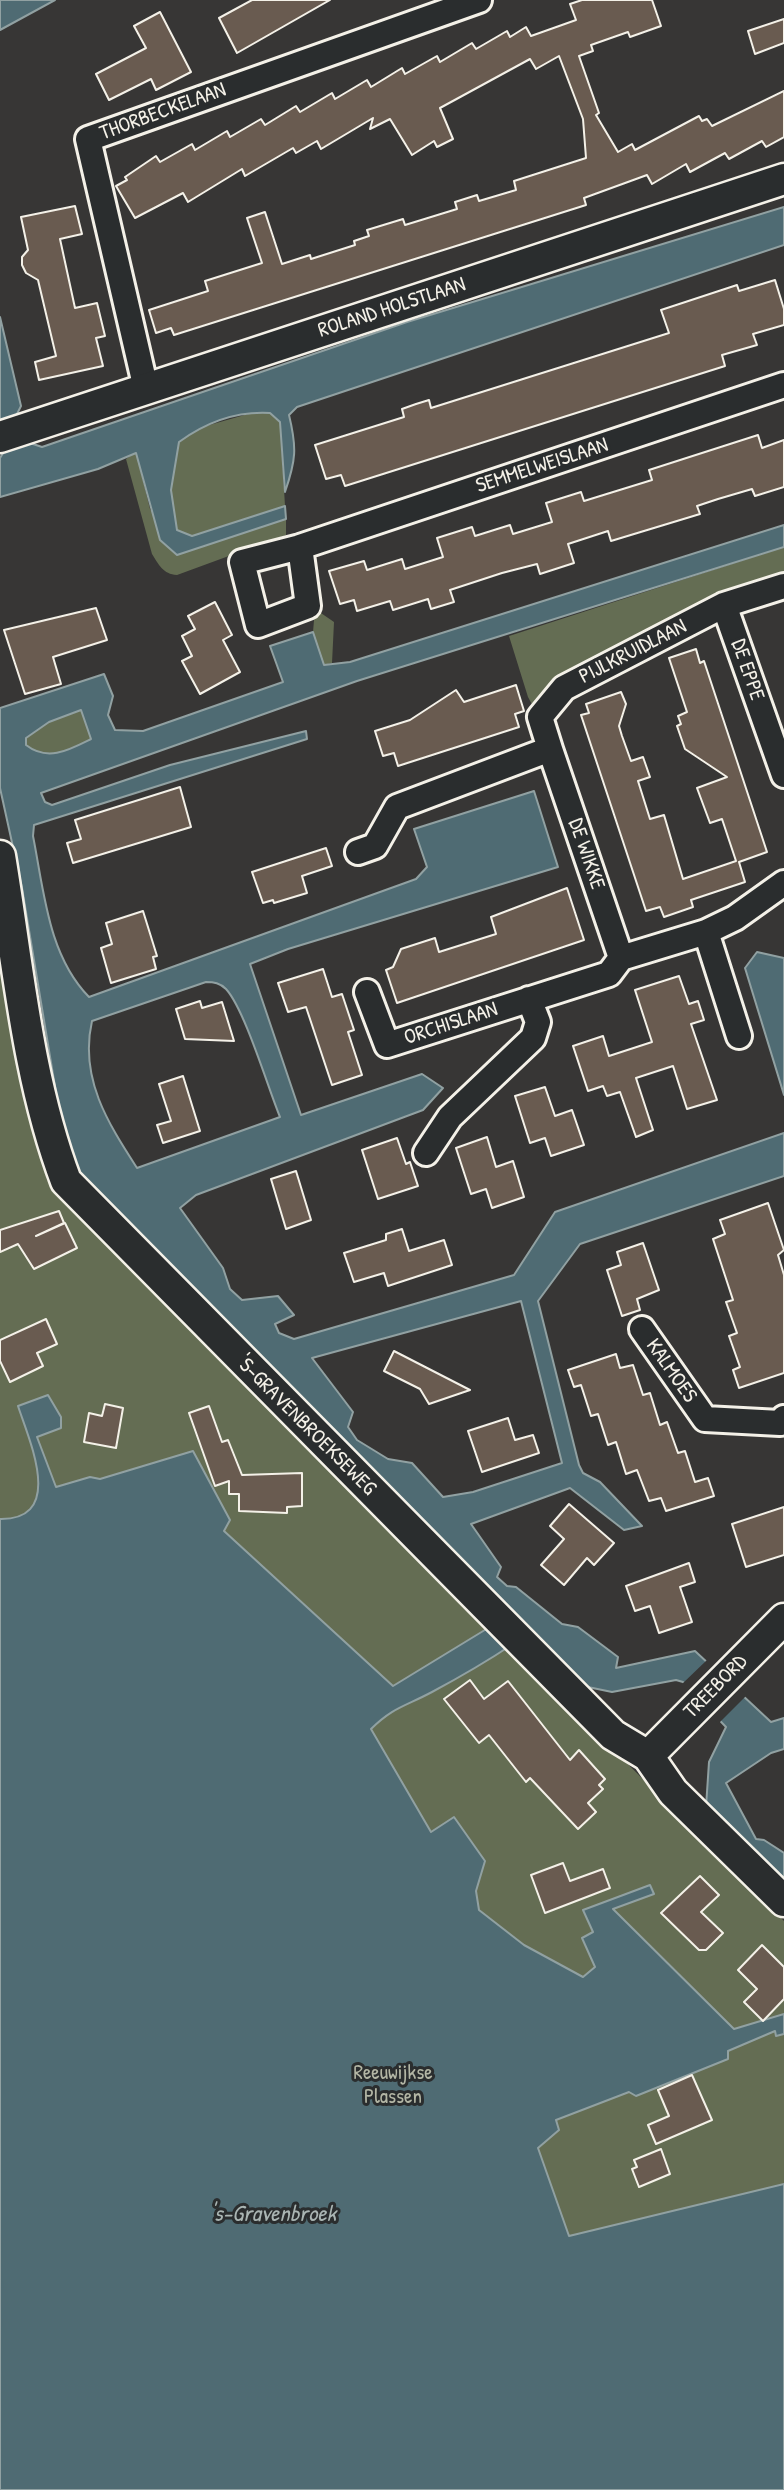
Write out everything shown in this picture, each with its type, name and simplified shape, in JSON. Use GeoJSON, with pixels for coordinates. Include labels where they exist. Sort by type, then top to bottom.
{"type":"FeatureCollection","features":[{"type":"Feature","properties":{"kind":"street","name":"THORBECKELAAN"},"geometry":{"type":"LineString","coordinates":[[146,389],[88,139],[479,0]]}},
{"type":"Feature","properties":{"kind":"street","name":"ROLAND HOLSTLAAN"},"geometry":{"type":"LineString","coordinates":[[10,434],[784,179]]}},
{"type":"Feature","properties":{"kind":"street","name":"SEMMELWEISLAAN"},"geometry":{"type":"LineString","coordinates":[[300,547],[784,385]]}},
{"type":"Feature","properties":{"kind":"street","name":"PIJLKRUIDLAAN"},"geometry":{"type":"LineString","coordinates":[[550,749],[541,717],[564,688],[724,605],[784,586]]}},
{"type":"Feature","properties":{"kind":"street","name":"DE EPPE"},"geometry":{"type":"LineString","coordinates":[[724,605],[784,775]]}},
{"type":"Feature","properties":{"kind":"street"},"geometry":{"type":"LineString","coordinates":[[358,852],[375,846],[397,807],[550,749]]}},
{"type":"Feature","properties":{"kind":"street","name":"DE WIKKE"},"geometry":{"type":"LineString","coordinates":[[550,749],[621,958]]}},
{"type":"Feature","properties":{"kind":"street","name":"'S-GRAVENBROEKSEWEG"},"geometry":{"type":"LineString","coordinates":[[0,856],[41,1099],[51,1141],[66,1181],[613,1735],[648,1756],[673,1792],[784,1900]]}},
{"type":"Feature","properties":{"kind":"street"},"geometry":{"type":"LineString","coordinates":[[739,1036],[706,932],[735,918],[784,883]]}},
{"type":"Feature","properties":{"kind":"street","name":"ORCHISLAAN"},"geometry":{"type":"LineString","coordinates":[[367,992],[387,1045],[609,974],[621,958],[706,932]]}},
{"type":"Feature","properties":{"kind":"street"},"geometry":{"type":"LineString","coordinates":[[426,1153],[450,1117],[533,1038],[538,1022],[529,999]]}},
{"type":"Feature","properties":{"kind":"street","name":"KALMOES"},"geometry":{"type":"LineString","coordinates":[[642,1329],[705,1419],[783,1425]]}},
{"type":"Feature","properties":{"kind":"street","name":"TREEBORD"},"geometry":{"type":"LineString","coordinates":[[648,1756],[784,1619]]}},
{"type":"Feature","properties":{"kind":"green space"},"geometry":{"type":"Polygon","coordinates":[[[255,412],[270,413],[280,422],[285,506],[192,536],[176,530],[171,490],[179,442],[199,428],[255,412]]]}},
{"type":"Feature","properties":{"kind":"green space"},"geometry":{"type":"Polygon","coordinates":[[[136,452],[150,509],[177,555],[286,519],[286,535],[177,575],[168,573],[152,554],[126,459],[136,452]]]}},
{"type":"Feature","properties":{"kind":"green space"},"geometry":{"type":"Polygon","coordinates":[[[784,547],[784,573],[599,660],[542,723],[528,697],[509,636],[784,547]]]}},
{"type":"Feature","properties":{"kind":"green space"},"geometry":{"type":"Polygon","coordinates":[[[315,609],[334,622],[332,663],[324,665],[313,632],[315,609]]]}},
{"type":"Feature","properties":{"kind":"green space"},"geometry":{"type":"Polygon","coordinates":[[[82,710],[91,739],[67,750],[51,753],[43,753],[26,745],[26,738],[49,722],[82,710]]]}},
{"type":"Feature","properties":{"kind":"green space","name":"'s-Gravenbroek"},"geometry":{"type":"Polygon","coordinates":[[[0,939],[47,1180],[784,1921],[784,2490],[0,2490],[0,939]]]}},
{"type":"Feature","properties":{"kind":"water"},"geometry":{"type":"Polygon","coordinates":[[[0,0],[55,0],[0,30],[0,0]]]}},
{"type":"Feature","properties":{"kind":"water"},"geometry":{"type":"Polygon","coordinates":[[[784,207],[784,245],[297,407],[289,415],[294,454],[285,492],[280,422],[270,413],[233,416],[199,429],[179,442],[171,490],[177,530],[192,536],[285,506],[286,519],[177,555],[160,540],[136,453],[98,469],[0,497],[0,458],[8,445],[0,423],[0,317],[21,406],[14,420],[21,440],[42,447],[407,322],[784,207]]]}},
{"type":"Feature","properties":{"kind":"water","name":"'s-Gravenbroek"},"geometry":{"type":"Polygon","coordinates":[[[784,525],[784,547],[357,681],[41,793],[45,802],[52,805],[170,765],[306,731],[307,739],[34,825],[33,836],[56,942],[64,962],[89,997],[416,879],[427,867],[414,829],[534,791],[558,867],[288,949],[250,964],[301,1115],[422,1074],[443,1088],[423,1110],[196,1195],[180,1208],[223,1268],[230,1289],[242,1300],[278,1296],[294,1315],[275,1324],[279,1333],[294,1339],[514,1275],[555,1212],[784,1133],[784,1176],[580,1244],[538,1301],[579,1465],[583,1473],[600,1482],[642,1526],[624,1530],[570,1488],[471,1524],[501,1567],[497,1577],[507,1586],[516,1587],[562,1624],[578,1627],[618,1657],[616,1668],[695,1651],[771,1722],[784,1718],[784,1749],[771,1753],[726,1783],[756,1839],[764,1840],[784,1853],[784,1885],[706,1807],[709,1762],[726,1727],[683,1682],[676,1680],[612,1692],[583,1686],[513,1644],[453,1681],[393,1711],[371,1729],[431,1832],[454,1817],[485,1861],[476,1891],[479,1910],[524,1945],[583,1977],[595,1967],[582,1938],[593,1932],[583,1910],[650,1885],[654,1894],[613,1909],[734,2029],[784,2014],[784,2034],[776,2036],[775,2031],[728,2051],[728,2059],[636,2096],[629,2092],[556,2120],[559,2130],[538,2148],[569,2236],[784,2184],[784,2490],[0,2490],[0,1519],[20,1516],[32,1507],[38,1493],[35,1457],[18,1406],[48,1395],[61,1417],[61,1428],[37,1437],[56,1487],[90,1477],[100,1479],[193,1451],[230,1520],[224,1531],[393,1686],[493,1625],[86,1189],[67,1159],[22,888],[0,788],[0,708],[104,674],[113,696],[108,715],[115,730],[143,731],[283,682],[270,646],[313,632],[324,665],[350,662],[784,525]],[[81,710],[49,722],[26,738],[26,745],[42,753],[50,753],[67,750],[91,739],[81,710]],[[206,982],[92,1021],[89,1062],[93,1081],[107,1117],[137,1168],[280,1117],[241,1014],[226,989],[219,984],[206,982]],[[521,1301],[312,1358],[353,1412],[348,1427],[357,1440],[388,1459],[412,1463],[443,1497],[473,1492],[562,1463],[521,1301]]]}},
{"type":"Feature","properties":{"kind":"water"},"geometry":{"type":"Polygon","coordinates":[[[757,952],[784,958],[784,1095],[745,968],[757,952]]]}},
{"type":"Feature","properties":{"kind":"pier"},"geometry":{"type":"Polygon","coordinates":[[[708,1659],[747,1695],[718,1724],[681,1685],[708,1659]]]}},
{"type":"Feature","properties":{"kind":"building"},"geometry":{"type":"Polygon","coordinates":[[[252,0],[330,0],[237,53],[219,18],[252,0]]]}},
{"type":"Feature","properties":{"kind":"building"},"geometry":{"type":"Polygon","coordinates":[[[582,0],[652,0],[661,26],[630,37],[628,32],[591,45],[593,51],[579,56],[599,113],[596,115],[618,152],[632,144],[635,150],[699,116],[702,121],[707,119],[712,126],[784,91],[784,137],[766,147],[762,141],[729,159],[725,153],[690,172],[686,164],[652,184],[647,175],[584,198],[586,205],[174,335],[171,328],[156,333],[149,310],[208,291],[205,281],[262,263],[247,218],[265,212],[282,264],[310,255],[311,259],[355,245],[354,241],[369,236],[367,230],[403,219],[405,225],[457,209],[455,202],[477,195],[479,201],[516,190],[514,181],[586,158],[583,119],[559,56],[536,69],[530,59],[440,108],[453,139],[437,147],[434,141],[412,155],[390,119],[370,129],[373,118],[321,149],[317,141],[296,153],[293,148],[245,176],[242,169],[188,202],[183,193],[135,218],[116,186],[127,180],[125,177],[156,156],[160,162],[192,144],[195,150],[227,131],[230,137],[261,119],[265,125],[296,106],[300,112],[332,93],[335,99],[367,80],[371,87],[402,68],[405,74],[437,56],[440,62],[472,43],[476,49],[507,31],[510,37],[526,27],[531,36],[576,20],[570,4],[582,0]]]}},
{"type":"Feature","properties":{"kind":"building"},"geometry":{"type":"Polygon","coordinates":[[[160,12],[191,72],[156,90],[151,79],[109,100],[96,74],[146,48],[134,26],[160,12]]]}},
{"type":"Feature","properties":{"kind":"building"},"geometry":{"type":"Polygon","coordinates":[[[784,19],[784,43],[755,54],[748,31],[784,19]]]}},
{"type":"Feature","properties":{"kind":"building"},"geometry":{"type":"Polygon","coordinates":[[[75,206],[82,234],[60,239],[75,308],[97,303],[105,336],[96,338],[103,366],[39,380],[35,362],[56,356],[38,280],[26,273],[22,265],[22,257],[28,250],[21,217],[75,206]]]}},
{"type":"Feature","properties":{"kind":"building"},"geometry":{"type":"Polygon","coordinates":[[[775,280],[784,309],[784,325],[753,334],[757,345],[722,355],[725,366],[345,486],[341,475],[326,479],[315,445],[404,417],[402,409],[416,404],[429,400],[431,408],[669,333],[661,310],[737,285],[739,291],[775,280]]]}},
{"type":"Feature","properties":{"kind":"building"},"geometry":{"type":"Polygon","coordinates":[[[758,435],[762,448],[784,440],[784,487],[755,496],[752,489],[718,499],[697,506],[700,514],[611,541],[608,531],[568,544],[574,563],[540,574],[537,564],[502,573],[450,590],[454,602],[431,609],[428,599],[393,610],[390,601],[357,611],[354,600],[340,604],[329,571],[364,561],[367,570],[402,559],[405,569],[443,557],[437,538],[472,527],[475,536],[510,525],[513,534],[552,522],[546,503],[581,492],[584,501],[652,480],[649,470],[758,435]]]}},
{"type":"Feature","properties":{"kind":"building"},"geometry":{"type":"Polygon","coordinates":[[[215,602],[232,635],[223,640],[240,672],[200,694],[182,661],[192,656],[182,636],[195,629],[188,616],[215,602]]]}},
{"type":"Feature","properties":{"kind":"building"},"geometry":{"type":"Polygon","coordinates":[[[96,608],[107,640],[53,657],[61,684],[25,694],[4,630],[96,608]]]}},
{"type":"Feature","properties":{"kind":"building"},"geometry":{"type":"Polygon","coordinates":[[[696,649],[700,663],[704,661],[767,852],[739,862],[745,882],[691,900],[693,907],[664,917],[660,907],[646,911],[581,715],[589,713],[586,704],[621,692],[626,704],[619,726],[622,736],[631,761],[643,757],[650,777],[638,781],[650,819],[664,815],[683,879],[736,861],[722,819],[710,823],[697,788],[727,777],[685,749],[677,726],[681,724],[678,716],[687,712],[669,658],[696,649]]]}},
{"type":"Feature","properties":{"kind":"building"},"geometry":{"type":"Polygon","coordinates":[[[516,685],[524,711],[515,714],[519,727],[398,766],[394,753],[383,756],[375,731],[410,720],[456,690],[464,702],[516,685]]]}},
{"type":"Feature","properties":{"kind":"building"},"geometry":{"type":"Polygon","coordinates":[[[180,787],[191,827],[73,863],[67,843],[81,839],[75,820],[180,787]]]}},
{"type":"Feature","properties":{"kind":"building"},"geometry":{"type":"Polygon","coordinates":[[[326,848],[332,866],[302,876],[307,893],[274,903],[273,900],[263,903],[252,872],[326,848]]]}},
{"type":"Feature","properties":{"kind":"building"},"geometry":{"type":"Polygon","coordinates":[[[567,888],[584,940],[397,1003],[386,970],[393,967],[401,949],[435,938],[439,952],[496,934],[491,917],[567,888]]]}},
{"type":"Feature","properties":{"kind":"building"},"geometry":{"type":"Polygon","coordinates":[[[143,911],[157,956],[153,957],[156,969],[111,983],[101,948],[112,944],[106,923],[143,911]]]}},
{"type":"Feature","properties":{"kind":"building"},"geometry":{"type":"Polygon","coordinates":[[[323,969],[332,997],[342,994],[354,1030],[348,1032],[362,1075],[332,1085],[306,1007],[288,1012],[278,983],[323,969]]]}},
{"type":"Feature","properties":{"kind":"building"},"geometry":{"type":"Polygon","coordinates":[[[679,976],[689,1004],[698,1001],[704,1020],[691,1024],[717,1100],[687,1109],[673,1066],[636,1078],[653,1130],[636,1137],[620,1092],[607,1096],[603,1086],[588,1091],[573,1046],[603,1036],[609,1056],[652,1042],[635,990],[679,976]]]}},
{"type":"Feature","properties":{"kind":"building"},"geometry":{"type":"Polygon","coordinates":[[[200,1001],[202,1008],[222,1002],[234,1041],[185,1039],[176,1009],[200,1001]]]}},
{"type":"Feature","properties":{"kind":"building"},"geometry":{"type":"Polygon","coordinates":[[[183,1076],[200,1131],[163,1143],[157,1125],[171,1121],[159,1084],[183,1076]]]}},
{"type":"Feature","properties":{"kind":"building"},"geometry":{"type":"Polygon","coordinates":[[[545,1087],[555,1116],[572,1110],[584,1145],[551,1156],[545,1138],[530,1143],[515,1096],[545,1087]]]}},
{"type":"Feature","properties":{"kind":"building"},"geometry":{"type":"Polygon","coordinates":[[[487,1137],[496,1167],[513,1161],[524,1197],[492,1208],[486,1189],[471,1194],[456,1148],[487,1137]]]}},
{"type":"Feature","properties":{"kind":"building"},"geometry":{"type":"Polygon","coordinates":[[[397,1138],[406,1164],[410,1162],[418,1186],[378,1199],[362,1150],[397,1138]]]}},
{"type":"Feature","properties":{"kind":"building"},"geometry":{"type":"Polygon","coordinates":[[[296,1171],[311,1220],[286,1229],[271,1179],[296,1171]]]}},
{"type":"Feature","properties":{"kind":"building"},"geometry":{"type":"Polygon","coordinates":[[[768,1203],[784,1250],[778,1255],[784,1275],[784,1373],[739,1388],[733,1370],[740,1367],[729,1336],[737,1333],[726,1302],[733,1300],[713,1239],[725,1234],[720,1220],[768,1203]]]}},
{"type":"Feature","properties":{"kind":"building"},"geometry":{"type":"Polygon","coordinates":[[[59,1211],[64,1223],[36,1236],[65,1223],[77,1248],[34,1269],[18,1244],[0,1252],[0,1230],[59,1211]]]}},
{"type":"Feature","properties":{"kind":"building"},"geometry":{"type":"Polygon","coordinates":[[[402,1229],[409,1251],[444,1240],[452,1265],[388,1286],[384,1273],[354,1282],[344,1253],[386,1240],[386,1234],[402,1229]]]}},
{"type":"Feature","properties":{"kind":"building"},"geometry":{"type":"Polygon","coordinates":[[[643,1243],[659,1290],[637,1299],[640,1310],[622,1316],[607,1270],[621,1265],[617,1252],[643,1243]]]}},
{"type":"Feature","properties":{"kind":"building"},"geometry":{"type":"Polygon","coordinates":[[[46,1319],[57,1344],[37,1353],[43,1366],[10,1382],[0,1361],[0,1340],[46,1319]]]}},
{"type":"Feature","properties":{"kind":"building"},"geometry":{"type":"Polygon","coordinates":[[[394,1351],[470,1390],[429,1404],[420,1389],[384,1371],[394,1351]]]}},
{"type":"Feature","properties":{"kind":"building"},"geometry":{"type":"Polygon","coordinates":[[[616,1354],[620,1368],[633,1365],[643,1395],[650,1393],[660,1425],[667,1422],[678,1453],[685,1451],[695,1482],[708,1478],[714,1496],[666,1511],[661,1498],[649,1501],[637,1470],[626,1474],[616,1442],[608,1445],[598,1414],[591,1416],[581,1385],[574,1387],[568,1370],[616,1354]]]}},
{"type":"Feature","properties":{"kind":"building"},"geometry":{"type":"Polygon","coordinates":[[[105,1404],[123,1408],[116,1448],[84,1442],[89,1413],[102,1416],[105,1404]]]}},
{"type":"Feature","properties":{"kind":"building"},"geometry":{"type":"Polygon","coordinates":[[[209,1406],[222,1442],[228,1440],[242,1475],[302,1473],[302,1506],[287,1507],[287,1513],[239,1511],[239,1494],[229,1494],[229,1481],[215,1486],[189,1413],[209,1406]]]}},
{"type":"Feature","properties":{"kind":"building"},"geometry":{"type":"Polygon","coordinates":[[[508,1418],[515,1440],[533,1435],[539,1453],[482,1472],[468,1431],[508,1418]]]}},
{"type":"Feature","properties":{"kind":"building"},"geometry":{"type":"Polygon","coordinates":[[[569,1504],[614,1543],[594,1565],[587,1558],[564,1585],[541,1565],[564,1539],[550,1526],[569,1504]]]}},
{"type":"Feature","properties":{"kind":"building"},"geometry":{"type":"Polygon","coordinates":[[[784,1507],[784,1555],[746,1567],[732,1524],[784,1507]]]}},
{"type":"Feature","properties":{"kind":"building"},"geometry":{"type":"Polygon","coordinates":[[[689,1563],[695,1582],[680,1587],[692,1622],[659,1633],[650,1606],[635,1611],[626,1586],[689,1563]]]}},
{"type":"Feature","properties":{"kind":"building"},"geometry":{"type":"Polygon","coordinates":[[[470,1680],[484,1699],[508,1681],[570,1760],[579,1750],[605,1779],[599,1785],[603,1789],[588,1803],[596,1812],[578,1829],[530,1778],[526,1782],[489,1735],[479,1743],[444,1699],[470,1680]]]}},
{"type":"Feature","properties":{"kind":"building"},"geometry":{"type":"Polygon","coordinates":[[[563,1863],[570,1881],[603,1869],[610,1888],[545,1913],[531,1875],[563,1863]]]}},
{"type":"Feature","properties":{"kind":"building"},"geometry":{"type":"Polygon","coordinates":[[[700,1876],[719,1895],[701,1912],[723,1933],[706,1950],[699,1950],[661,1913],[700,1876]]]}},
{"type":"Feature","properties":{"kind":"building"},"geometry":{"type":"Polygon","coordinates":[[[762,1945],[784,1967],[784,1999],[763,2021],[744,2002],[757,1989],[738,1970],[762,1945]]]}},
{"type":"Feature","properties":{"kind":"building"},"geometry":{"type":"Polygon","coordinates":[[[692,2075],[712,2120],[656,2144],[648,2125],[669,2116],[658,2090],[692,2075]]]}},
{"type":"Feature","properties":{"kind":"building"},"geometry":{"type":"Polygon","coordinates":[[[661,2149],[670,2174],[639,2187],[632,2169],[637,2167],[634,2160],[661,2149]]]}},
{"type":"Feature","properties":{"kind":"park label","name":"Reeuwijkse Plassen"},"geometry":{"type":"Point","coordinates":[393,2085]}}]}
